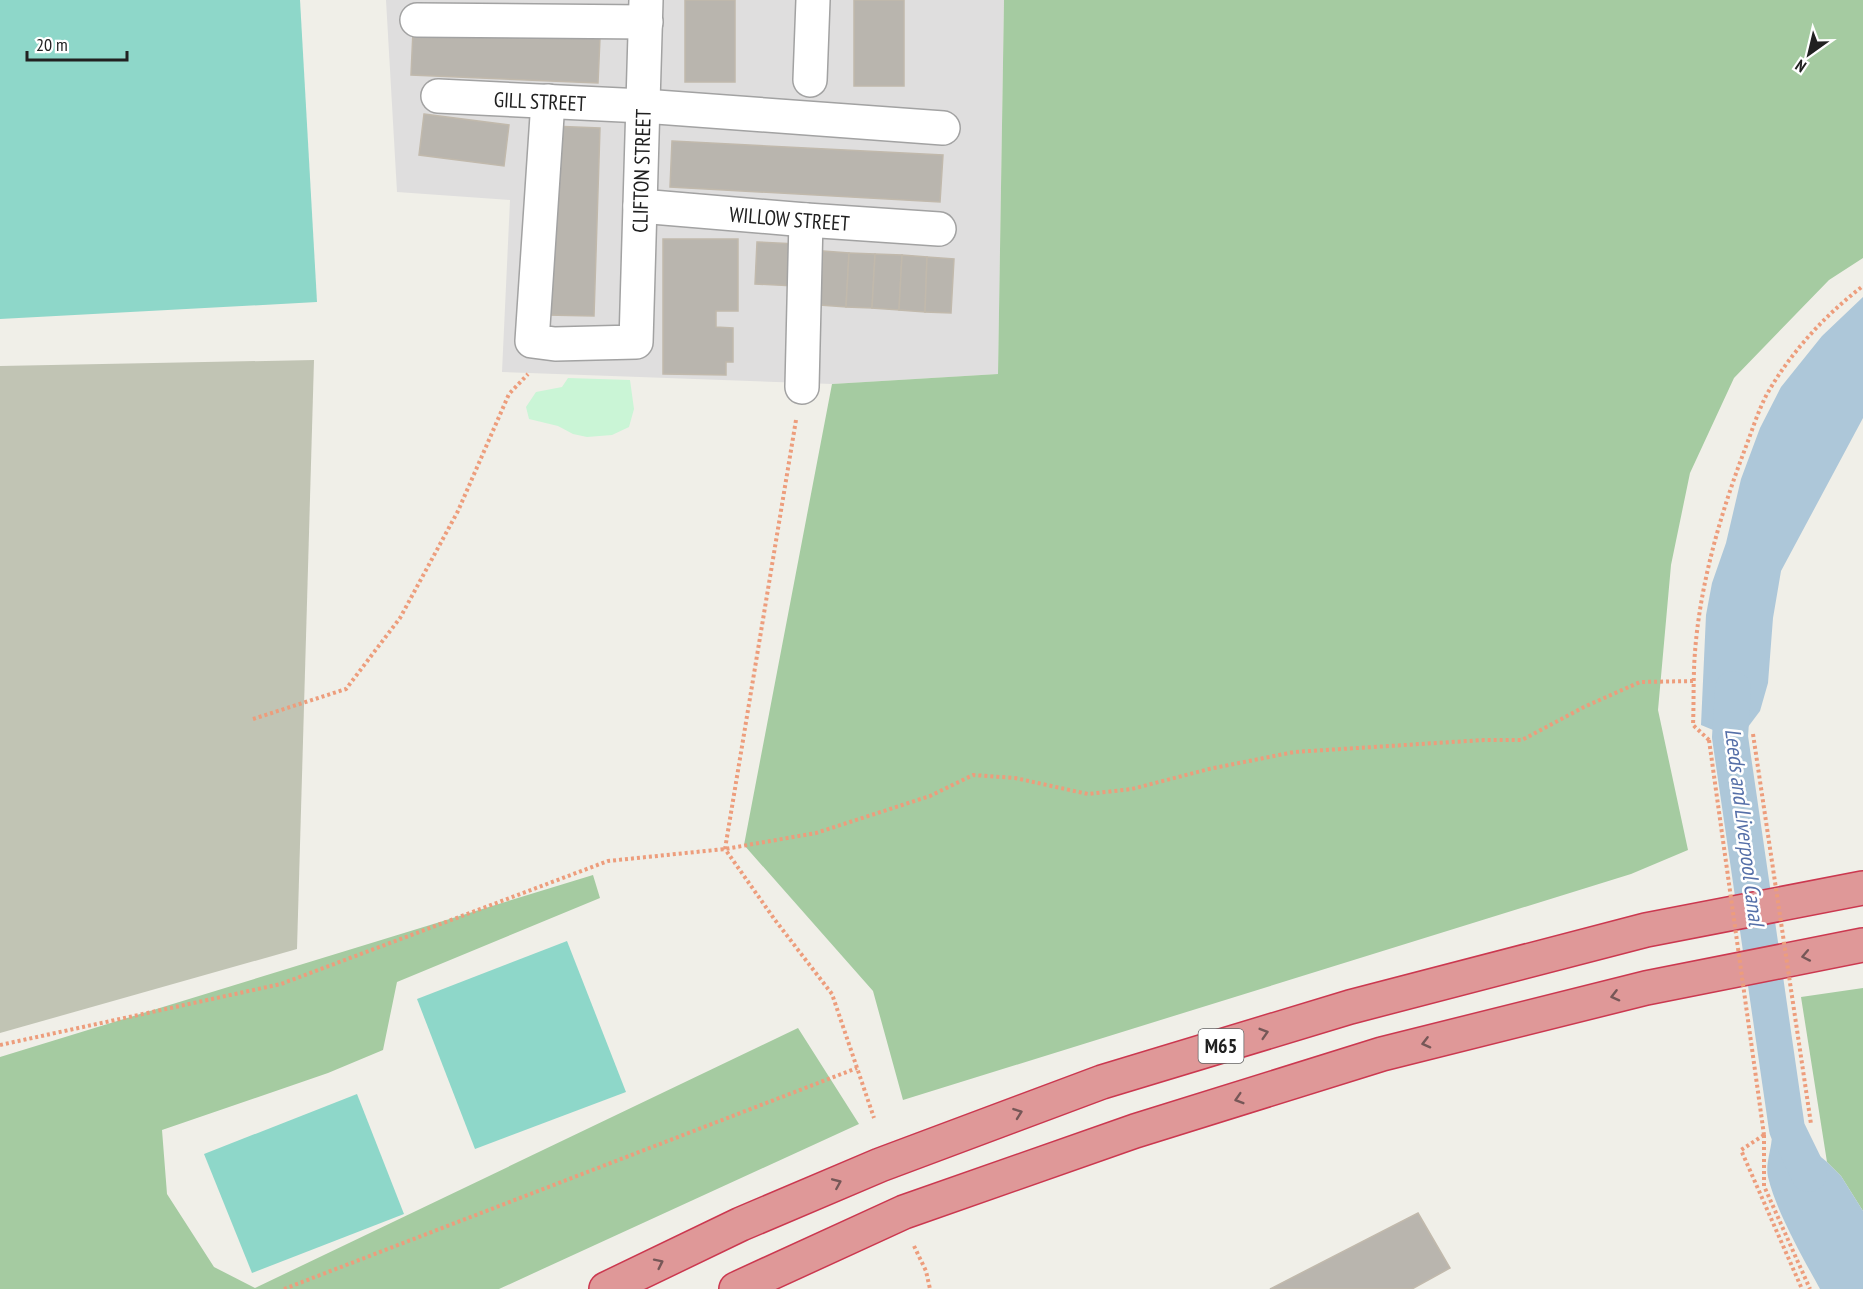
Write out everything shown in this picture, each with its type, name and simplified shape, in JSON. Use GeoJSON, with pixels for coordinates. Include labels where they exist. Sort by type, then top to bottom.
{"type":"FeatureCollection","features":[{"type":"Feature","properties":{"kind":"highway","name":"M65"},"geometry":{"type":"LineString","coordinates":[[606,1289],[741,1224],[880,1165],[1102,1082],[1350,1007],[1646,930],[1863,888]]}},
{"type":"Feature","properties":{"kind":"highway"},"geometry":{"type":"LineString","coordinates":[[736,1289],[904,1212],[1135,1131],[1382,1054],[1646,988],[1863,945]]}},
{"type":"Feature","properties":{"kind":"street"},"geometry":{"type":"LineString","coordinates":[[810,80],[813,0]]}},
{"type":"Feature","properties":{"kind":"street"},"geometry":{"type":"LineString","coordinates":[[417,20],[646,11]]}},
{"type":"Feature","properties":{"kind":"street","name":"CLIFTON STREET"},"geometry":{"type":"LineString","coordinates":[[555,344],[636,342],[646,11]]}},
{"type":"Feature","properties":{"kind":"street","name":"GILL STREET"},"geometry":{"type":"LineString","coordinates":[[438,96],[643,106],[943,128]]}},
{"type":"Feature","properties":{"kind":"street"},"geometry":{"type":"LineString","coordinates":[[548,101],[532,341],[555,344]]}},
{"type":"Feature","properties":{"kind":"street","name":"WILLOW STREET"},"geometry":{"type":"LineString","coordinates":[[640,207],[939,229]]}},
{"type":"Feature","properties":{"kind":"street"},"geometry":{"type":"LineString","coordinates":[[802,387],[806,220]]}},
{"type":"Feature","properties":{"kind":"path"},"geometry":{"type":"LineString","coordinates":[[1810,1289],[1764,1186],[1764,1135],[1708,740],[1693,725],[1695,652],[1707,573],[1735,477],[1766,395],[1803,342],[1847,298],[1863,286]]}},
{"type":"Feature","properties":{"kind":"path"},"geometry":{"type":"LineString","coordinates":[[253,719],[346,689],[400,618],[458,511],[510,394],[555,344]]}},
{"type":"Feature","properties":{"kind":"path"},"geometry":{"type":"LineString","coordinates":[[802,387],[725,849],[775,920],[832,994],[874,1118]]}},
{"type":"Feature","properties":{"kind":"path"},"geometry":{"type":"LineString","coordinates":[[0,1044],[281,984],[609,861],[725,849],[816,833],[930,796],[973,775],[1015,778],[1088,794],[1132,789],[1209,769],[1294,752],[1485,740],[1522,740],[1584,707],[1640,682],[1694,681]]}},
{"type":"Feature","properties":{"kind":"path"},"geometry":{"type":"LineString","coordinates":[[1753,734],[1811,1124]]}},
{"type":"Feature","properties":{"kind":"path"},"geometry":{"type":"LineString","coordinates":[[284,1289],[857,1068]]}},
{"type":"Feature","properties":{"kind":"path"},"geometry":{"type":"LineString","coordinates":[[1764,1135],[1741,1150],[1802,1289]]}},
{"type":"Feature","properties":{"kind":"path"},"geometry":{"type":"LineString","coordinates":[[914,1246],[926,1271],[930,1289]]}},
{"type":"Feature","properties":{"kind":"shaded area"},"geometry":{"type":"Polygon","coordinates":[[[0,0],[300,0],[317,302],[0,319],[0,0]]]}},
{"type":"Feature","properties":{"kind":"shaded area"},"geometry":{"type":"Polygon","coordinates":[[[386,0],[1004,0],[998,374],[832,384],[502,372],[510,200],[397,192],[386,0]]]}},
{"type":"Feature","properties":{"kind":"shaded area"},"geometry":{"type":"Polygon","coordinates":[[[1863,297],[1863,418],[1781,571],[1773,618],[1768,683],[1760,711],[1748,727],[1730,737],[1701,725],[1706,615],[1712,583],[1726,543],[1741,479],[1760,428],[1781,387],[1822,336],[1863,297]]]}},
{"type":"Feature","properties":{"kind":"shaded area"},"geometry":{"type":"Polygon","coordinates":[[[314,360],[297,949],[0,1033],[0,366],[314,360]]]}},
{"type":"Feature","properties":{"kind":"shaded area"},"geometry":{"type":"Polygon","coordinates":[[[567,941],[626,1092],[475,1149],[417,999],[567,941]]]}},
{"type":"Feature","properties":{"kind":"shaded area"},"geometry":{"type":"Polygon","coordinates":[[[357,1094],[404,1214],[252,1273],[204,1154],[357,1094]]]}},
{"type":"Feature","properties":{"kind":"shaded area"},"geometry":{"type":"Polygon","coordinates":[[[1787,1129],[1841,1176],[1863,1211],[1863,1289],[1820,1289],[1783,1219],[1768,1177],[1767,1167],[1772,1135],[1787,1129]]]}},
{"type":"Feature","properties":{"kind":"green space"},"geometry":{"type":"Polygon","coordinates":[[[1004,0],[1863,0],[1863,258],[1829,280],[1734,378],[1690,473],[1671,565],[1658,710],[1688,850],[1631,874],[903,1100],[873,991],[744,845],[832,384],[998,374],[1004,0]]]}},
{"type":"Feature","properties":{"kind":"green space"},"geometry":{"type":"Polygon","coordinates":[[[568,378],[630,380],[634,409],[629,427],[612,435],[587,437],[573,434],[558,426],[529,419],[526,407],[536,392],[562,387],[568,378]]]}},
{"type":"Feature","properties":{"kind":"green space"},"geometry":{"type":"Polygon","coordinates":[[[593,875],[600,898],[397,982],[383,1050],[328,1073],[162,1130],[167,1194],[214,1267],[255,1288],[798,1028],[859,1124],[499,1289],[0,1289],[0,1057],[593,875]]]}},
{"type":"Feature","properties":{"kind":"green space"},"geometry":{"type":"Polygon","coordinates":[[[1863,988],[1863,1211],[1841,1176],[1827,1162],[1801,997],[1863,988]]]}},
{"type":"Feature","properties":{"kind":"building"},"geometry":{"type":"Polygon","coordinates":[[[685,0],[735,0],[735,82],[685,82],[685,0]]]}},
{"type":"Feature","properties":{"kind":"building"},"geometry":{"type":"Polygon","coordinates":[[[854,0],[904,0],[904,86],[854,86],[854,0]]]}},
{"type":"Feature","properties":{"kind":"building"},"geometry":{"type":"Polygon","coordinates":[[[413,31],[600,38],[598,83],[411,75],[413,31]]]}},
{"type":"Feature","properties":{"kind":"building"},"geometry":{"type":"Polygon","coordinates":[[[424,114],[509,125],[504,166],[419,155],[424,114]]]}},
{"type":"Feature","properties":{"kind":"building"},"geometry":{"type":"Polygon","coordinates":[[[551,126],[600,128],[594,316],[546,315],[551,126]]]}},
{"type":"Feature","properties":{"kind":"building"},"geometry":{"type":"Polygon","coordinates":[[[672,141],[943,155],[940,202],[670,187],[672,141]]]}},
{"type":"Feature","properties":{"kind":"building"},"geometry":{"type":"Polygon","coordinates":[[[663,239],[738,239],[738,311],[716,311],[716,327],[733,328],[733,362],[726,362],[726,375],[663,374],[663,239]]]}},
{"type":"Feature","properties":{"kind":"building"},"geometry":{"type":"Polygon","coordinates":[[[757,242],[797,244],[795,286],[755,284],[757,242]]]}},
{"type":"Feature","properties":{"kind":"building"},"geometry":{"type":"Polygon","coordinates":[[[823,251],[849,253],[846,307],[820,305],[823,251]]]}},
{"type":"Feature","properties":{"kind":"building"},"geometry":{"type":"Polygon","coordinates":[[[849,253],[875,254],[872,308],[846,307],[849,253]]]}},
{"type":"Feature","properties":{"kind":"building"},"geometry":{"type":"Polygon","coordinates":[[[875,254],[902,255],[899,310],[872,308],[875,254]]]}},
{"type":"Feature","properties":{"kind":"building"},"geometry":{"type":"Polygon","coordinates":[[[902,255],[927,257],[925,312],[899,310],[902,255]]]}},
{"type":"Feature","properties":{"kind":"building"},"geometry":{"type":"Polygon","coordinates":[[[927,257],[954,259],[951,313],[925,312],[927,257]]]}},
{"type":"Feature","properties":{"kind":"building"},"geometry":{"type":"Polygon","coordinates":[[[1418,1213],[1450,1268],[1412,1289],[1270,1289],[1418,1213]]]}},
{"type":"Feature","properties":{"kind":"waterway","name":"Leeds and Liverpool Canal"},"geometry":{"type":"LineString","coordinates":[[1733,689],[1730,737],[1787,1129],[1809,1174]]}}]}
